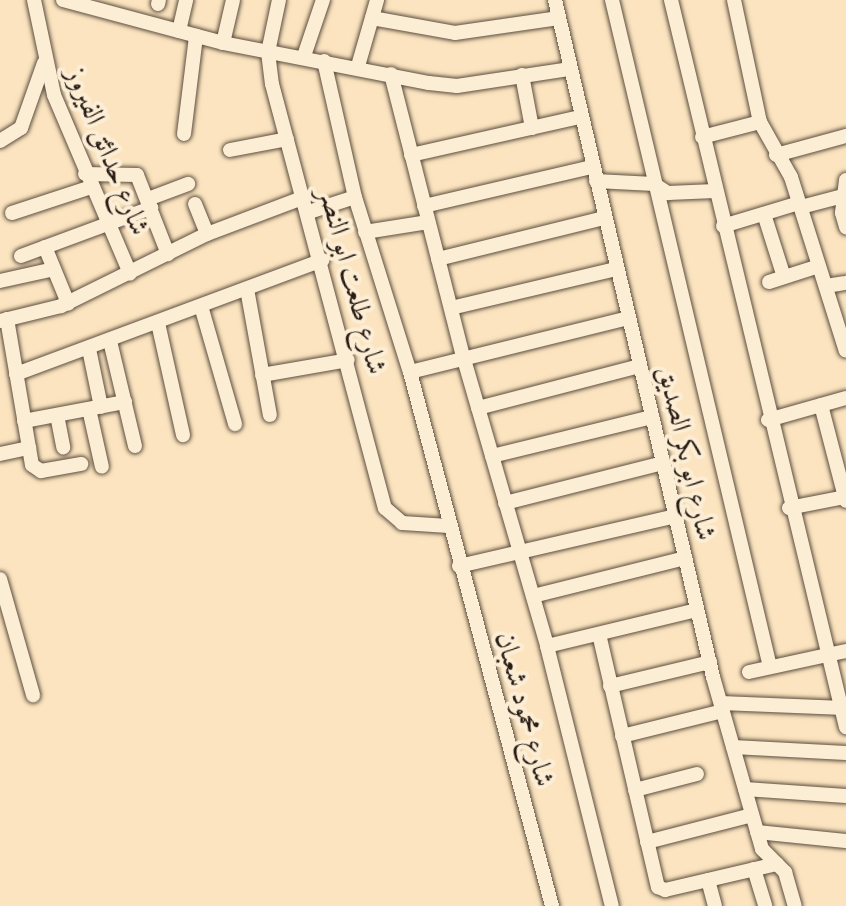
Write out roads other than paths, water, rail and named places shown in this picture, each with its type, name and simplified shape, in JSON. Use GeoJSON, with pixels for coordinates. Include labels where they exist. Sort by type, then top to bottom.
{"type":"FeatureCollection","features":[{"type":"Feature","properties":{"kind":"street","name":"شارع حدائق الفيروز"},"geometry":{"type":"LineString","coordinates":[[34,0],[44,63],[88,180],[130,273]]}},
{"type":"Feature","properties":{"kind":"street"},"geometry":{"type":"LineString","coordinates":[[63,0],[223,43],[457,86],[569,69]]}},
{"type":"Feature","properties":{"kind":"street"},"geometry":{"type":"LineString","coordinates":[[179,31],[186,0]]}},
{"type":"Feature","properties":{"kind":"street"},"geometry":{"type":"LineString","coordinates":[[223,43],[233,0]]}},
{"type":"Feature","properties":{"kind":"street","name":"شارع طلعت ابو النصر"},"geometry":{"type":"LineString","coordinates":[[279,0],[268,52],[287,139],[322,260],[385,508],[402,523],[449,526]]}},
{"type":"Feature","properties":{"kind":"street"},"geometry":{"type":"LineString","coordinates":[[304,56],[323,0]]}},
{"type":"Feature","properties":{"kind":"street"},"geometry":{"type":"LineString","coordinates":[[358,66],[377,0]]}},
{"type":"Feature","properties":{"kind":"street","name":"شارع ابو بكر الصديق"},"geometry":{"type":"LineString","coordinates":[[555,0],[710,662],[757,832],[766,857],[777,864],[795,906]]}},
{"type":"Feature","properties":{"kind":"street"},"geometry":{"type":"LineString","coordinates":[[612,0],[770,667]]}},
{"type":"Feature","properties":{"kind":"street"},"geometry":{"type":"LineString","coordinates":[[671,0],[789,508],[844,708],[846,727]]}},
{"type":"Feature","properties":{"kind":"street"},"geometry":{"type":"LineString","coordinates":[[734,0],[760,122],[800,205],[846,351]]}},
{"type":"Feature","properties":{"kind":"street"},"geometry":{"type":"LineString","coordinates":[[372,18],[455,33],[559,18]]}},
{"type":"Feature","properties":{"kind":"street"},"geometry":{"type":"LineString","coordinates":[[184,134],[196,36]]}},
{"type":"Feature","properties":{"kind":"street","name":"شارع محمود شعبان"},"geometry":{"type":"LineString","coordinates":[[324,61],[355,197],[410,372],[459,566],[552,906]]}},
{"type":"Feature","properties":{"kind":"street"},"geometry":{"type":"LineString","coordinates":[[0,141],[21,128],[44,63]]}},
{"type":"Feature","properties":{"kind":"street"},"geometry":{"type":"LineString","coordinates":[[391,74],[463,356],[547,646],[612,906]]}},
{"type":"Feature","properties":{"kind":"street"},"geometry":{"type":"LineString","coordinates":[[522,75],[532,128]]}},
{"type":"Feature","properties":{"kind":"street"},"geometry":{"type":"LineString","coordinates":[[411,155],[580,117]]}},
{"type":"Feature","properties":{"kind":"street"},"geometry":{"type":"LineString","coordinates":[[702,137],[760,122]]}},
{"type":"Feature","properties":{"kind":"street"},"geometry":{"type":"LineString","coordinates":[[776,155],[846,136]]}},
{"type":"Feature","properties":{"kind":"street"},"geometry":{"type":"LineString","coordinates":[[230,150],[287,139]]}},
{"type":"Feature","properties":{"kind":"street"},"geometry":{"type":"LineString","coordinates":[[12,213],[88,180],[133,173],[149,203],[168,254]]}},
{"type":"Feature","properties":{"kind":"street"},"geometry":{"type":"LineString","coordinates":[[424,206],[594,174],[654,184],[668,193],[715,191]]}},
{"type":"Feature","properties":{"kind":"street"},"geometry":{"type":"LineString","coordinates":[[846,180],[843,196],[846,227]]}},
{"type":"Feature","properties":{"kind":"street"},"geometry":{"type":"LineString","coordinates":[[21,256],[108,224],[188,184]]}},
{"type":"Feature","properties":{"kind":"street"},"geometry":{"type":"LineString","coordinates":[[723,226],[843,196]]}},
{"type":"Feature","properties":{"kind":"street"},"geometry":{"type":"LineString","coordinates":[[81,464],[38,471],[29,448],[4,320],[68,303],[207,234],[307,205],[355,197]]}},
{"type":"Feature","properties":{"kind":"street"},"geometry":{"type":"LineString","coordinates":[[195,204],[207,234]]}},
{"type":"Feature","properties":{"kind":"street"},"geometry":{"type":"LineString","coordinates":[[764,214],[784,277]]}},
{"type":"Feature","properties":{"kind":"street"},"geometry":{"type":"LineString","coordinates":[[438,259],[604,218]]}},
{"type":"Feature","properties":{"kind":"street"},"geometry":{"type":"LineString","coordinates":[[365,232],[428,222]]}},
{"type":"Feature","properties":{"kind":"street"},"geometry":{"type":"LineString","coordinates":[[45,247],[68,303]]}},
{"type":"Feature","properties":{"kind":"street"},"geometry":{"type":"LineString","coordinates":[[16,374],[322,260]]}},
{"type":"Feature","properties":{"kind":"street"},"geometry":{"type":"LineString","coordinates":[[769,282],[819,266]]}},
{"type":"Feature","properties":{"kind":"street"},"geometry":{"type":"LineString","coordinates":[[0,281],[54,269]]}},
{"type":"Feature","properties":{"kind":"street"},"geometry":{"type":"LineString","coordinates":[[451,308],[616,269]]}},
{"type":"Feature","properties":{"kind":"street"},"geometry":{"type":"LineString","coordinates":[[826,286],[846,283]]}},
{"type":"Feature","properties":{"kind":"street"},"geometry":{"type":"LineString","coordinates":[[247,289],[270,415]]}},
{"type":"Feature","properties":{"kind":"street"},"geometry":{"type":"LineString","coordinates":[[201,306],[235,424]]}},
{"type":"Feature","properties":{"kind":"street"},"geometry":{"type":"LineString","coordinates":[[410,372],[463,356],[628,318]]}},
{"type":"Feature","properties":{"kind":"street"},"geometry":{"type":"LineString","coordinates":[[158,323],[183,435]]}},
{"type":"Feature","properties":{"kind":"street"},"geometry":{"type":"LineString","coordinates":[[110,341],[135,446]]}},
{"type":"Feature","properties":{"kind":"street"},"geometry":{"type":"LineString","coordinates":[[89,349],[102,467]]}},
{"type":"Feature","properties":{"kind":"street"},"geometry":{"type":"LineString","coordinates":[[262,375],[348,360]]}},
{"type":"Feature","properties":{"kind":"street"},"geometry":{"type":"LineString","coordinates":[[478,408],[639,366]]}},
{"type":"Feature","properties":{"kind":"street"},"geometry":{"type":"LineString","coordinates":[[768,420],[846,398]]}},
{"type":"Feature","properties":{"kind":"street"},"geometry":{"type":"LineString","coordinates":[[24,421],[125,402]]}},
{"type":"Feature","properties":{"kind":"street"},"geometry":{"type":"LineString","coordinates":[[789,508],[845,499],[821,405]]}},
{"type":"Feature","properties":{"kind":"street"},"geometry":{"type":"LineString","coordinates":[[57,415],[63,447]]}},
{"type":"Feature","properties":{"kind":"street"},"geometry":{"type":"LineString","coordinates":[[492,456],[652,417]]}},
{"type":"Feature","properties":{"kind":"street"},"geometry":{"type":"LineString","coordinates":[[0,454],[29,448]]}},
{"type":"Feature","properties":{"kind":"street"},"geometry":{"type":"LineString","coordinates":[[505,503],[663,463]]}},
{"type":"Feature","properties":{"kind":"street"},"geometry":{"type":"LineString","coordinates":[[459,566],[675,516]]}},
{"type":"Feature","properties":{"kind":"street"},"geometry":{"type":"LineString","coordinates":[[533,596],[685,558]]}},
{"type":"Feature","properties":{"kind":"street"},"geometry":{"type":"LineString","coordinates":[[0,579],[4,605],[33,695]]}},
{"type":"Feature","properties":{"kind":"street"},"geometry":{"type":"LineString","coordinates":[[547,646],[697,610]]}},
{"type":"Feature","properties":{"kind":"street"},"geometry":{"type":"LineString","coordinates":[[599,634],[661,890],[777,864]]}},
{"type":"Feature","properties":{"kind":"street"},"geometry":{"type":"LineString","coordinates":[[749,672],[846,651]]}},
{"type":"Feature","properties":{"kind":"street"},"geometry":{"type":"LineString","coordinates":[[610,686],[710,662]]}},
{"type":"Feature","properties":{"kind":"street"},"geometry":{"type":"LineString","coordinates":[[622,736],[722,707],[844,708]]}},
{"type":"Feature","properties":{"kind":"street"},"geometry":{"type":"LineString","coordinates":[[733,747],[846,753]]}},
{"type":"Feature","properties":{"kind":"street"},"geometry":{"type":"LineString","coordinates":[[635,790],[697,774]]}},
{"type":"Feature","properties":{"kind":"street"},"geometry":{"type":"LineString","coordinates":[[745,789],[846,796]]}},
{"type":"Feature","properties":{"kind":"street"},"geometry":{"type":"LineString","coordinates":[[647,842],[752,815]]}},
{"type":"Feature","properties":{"kind":"street"},"geometry":{"type":"LineString","coordinates":[[757,832],[846,841]]}},
{"type":"Feature","properties":{"kind":"street"},"geometry":{"type":"LineString","coordinates":[[754,869],[765,906]]}},
{"type":"Feature","properties":{"kind":"street"},"geometry":{"type":"LineString","coordinates":[[708,880],[715,906]]}}]}
